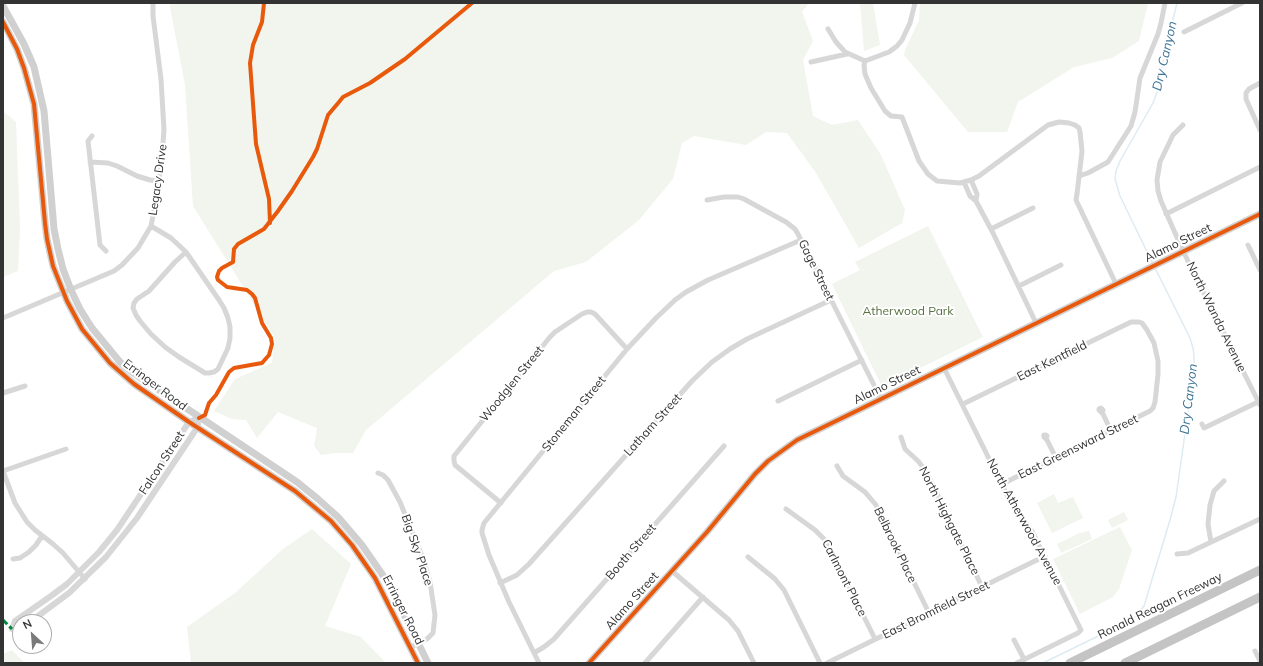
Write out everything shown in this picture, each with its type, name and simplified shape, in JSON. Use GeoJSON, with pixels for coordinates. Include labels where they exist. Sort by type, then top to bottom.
{"type":"FeatureCollection","features":[{"type":"Feature","properties":{"kind":"highway","name":"Ronald Reagan Freeway"},"geometry":{"type":"LineString","coordinates":[[1070,663],[1260,570]]}},
{"type":"Feature","properties":{"kind":"highway"},"geometry":{"type":"LineString","coordinates":[[1125,663],[1260,597]]}},
{"type":"Feature","properties":{"kind":"main road","name":"Erringer Road"},"geometry":{"type":"LineString","coordinates":[[3,6],[24,44],[34,67],[44,118],[54,229],[63,269],[71,290],[80,309],[92,328],[120,362],[150,385],[297,482],[338,517],[362,544],[382,574],[428,663]]}},
{"type":"Feature","properties":{"kind":"main road","name":"Erringer Road"},"geometry":{"type":"LineString","coordinates":[[3,22],[17,49],[34,104],[47,240],[53,266],[63,293],[82,329],[110,363],[134,384],[197,428],[295,491],[331,521],[352,545],[375,578],[418,663]]}},
{"type":"Feature","properties":{"kind":"main road","name":"Alamo Street"},"geometry":{"type":"LineString","coordinates":[[589,663],[707,532],[755,474],[768,461],[798,440],[1260,214]]}},
{"type":"Feature","properties":{"kind":"street","name":"Legacy Drive"},"geometry":{"type":"LineString","coordinates":[[3,318],[71,290],[109,273],[122,265],[138,248],[151,226],[155,211],[163,150],[163,105],[153,16],[154,3]]}},
{"type":"Feature","properties":{"kind":"street"},"geometry":{"type":"LineString","coordinates":[[828,29],[836,42],[847,54],[865,61],[889,52],[897,46],[902,40],[910,23],[915,3]]}},
{"type":"Feature","properties":{"kind":"street"},"geometry":{"type":"LineString","coordinates":[[1079,176],[1088,173],[1108,162],[1131,126],[1135,112],[1140,78],[1158,34],[1164,3]]}},
{"type":"Feature","properties":{"kind":"street"},"geometry":{"type":"LineString","coordinates":[[1184,32],[1242,3]]}},
{"type":"Feature","properties":{"kind":"street"},"geometry":{"type":"LineString","coordinates":[[811,62],[847,54]]}},
{"type":"Feature","properties":{"kind":"street"},"geometry":{"type":"LineString","coordinates":[[865,61],[865,74],[871,88],[885,111],[891,116],[902,117],[918,161],[928,174],[937,181],[960,183],[979,176],[1048,125],[1059,122],[1069,123],[1079,128],[1082,151],[1076,200],[1116,284]]}},
{"type":"Feature","properties":{"kind":"street"},"geometry":{"type":"LineString","coordinates":[[1260,83],[1249,89],[1246,96],[1246,102],[1260,130]]}},
{"type":"Feature","properties":{"kind":"street","name":"North Wanda Avenue"},"geometry":{"type":"LineString","coordinates":[[1183,125],[1173,135],[1158,169],[1158,191],[1166,214],[1183,251],[1259,403]]}},
{"type":"Feature","properties":{"kind":"street"},"geometry":{"type":"LineString","coordinates":[[92,136],[88,141],[100,245],[106,251]]}},
{"type":"Feature","properties":{"kind":"street"},"geometry":{"type":"LineString","coordinates":[[90,162],[108,163],[137,176],[159,181]]}},
{"type":"Feature","properties":{"kind":"street"},"geometry":{"type":"LineString","coordinates":[[1166,214],[1260,167]]}},
{"type":"Feature","properties":{"kind":"street"},"geometry":{"type":"LineString","coordinates":[[971,180],[977,194],[976,201]]}},
{"type":"Feature","properties":{"kind":"street"},"geometry":{"type":"LineString","coordinates":[[964,182],[969,194],[976,201],[991,229],[1036,323]]}},
{"type":"Feature","properties":{"kind":"street","name":"Gage Street"},"geometry":{"type":"LineString","coordinates":[[707,200],[731,196],[744,199],[791,225],[798,234],[881,399]]}},
{"type":"Feature","properties":{"kind":"street"},"geometry":{"type":"LineString","coordinates":[[991,229],[1033,208]]}},
{"type":"Feature","properties":{"kind":"street"},"geometry":{"type":"LineString","coordinates":[[151,226],[172,238],[186,252],[224,308],[230,328],[230,338],[225,357],[218,369],[214,372],[205,373],[165,347],[140,321],[133,308],[137,299],[149,291],[186,252]]}},
{"type":"Feature","properties":{"kind":"street","name":"Stoneman Street"},"geometry":{"type":"LineString","coordinates":[[539,663],[500,582],[489,555],[482,530],[484,523],[627,349],[675,300],[708,280],[801,240]]}},
{"type":"Feature","properties":{"kind":"street"},"geometry":{"type":"LineString","coordinates":[[1248,245],[1260,270]]}},
{"type":"Feature","properties":{"kind":"street"},"geometry":{"type":"LineString","coordinates":[[1019,286],[1061,265]]}},
{"type":"Feature","properties":{"kind":"street","name":"Latham Street"},"geometry":{"type":"LineString","coordinates":[[500,582],[517,574],[529,564],[692,381],[712,362],[747,339],[831,300]]}},
{"type":"Feature","properties":{"kind":"street","name":"Woodglen Street"},"geometry":{"type":"LineString","coordinates":[[501,503],[455,465],[454,456],[550,337],[582,314],[591,312],[595,314],[627,349]]}},
{"type":"Feature","properties":{"kind":"street","name":"East Kentfield"},"geometry":{"type":"LineString","coordinates":[[963,404],[1131,322],[1139,322],[1142,323],[1148,330],[1154,343],[1158,361],[1158,374],[1153,408]]}},
{"type":"Feature","properties":{"kind":"street"},"geometry":{"type":"LineString","coordinates":[[778,401],[862,360]]}},
{"type":"Feature","properties":{"kind":"street","name":"North Atherwood Avenue"},"geometry":{"type":"LineString","coordinates":[[944,368],[1014,509],[1032,531],[1081,630],[1078,633],[1024,659]]}},
{"type":"Feature","properties":{"kind":"street"},"geometry":{"type":"LineString","coordinates":[[3,393],[25,386]]}},
{"type":"Feature","properties":{"kind":"street"},"geometry":{"type":"LineString","coordinates":[[1202,424],[1204,428],[1259,403]]}},
{"type":"Feature","properties":{"kind":"street"},"geometry":{"type":"LineString","coordinates":[[1102,410],[1101,408],[1099,409],[1111,431]]}},
{"type":"Feature","properties":{"kind":"street","name":"East Greensward Street"},"geometry":{"type":"LineString","coordinates":[[1002,484],[1111,431],[1153,408]]}},
{"type":"Feature","properties":{"kind":"street","name":"Falcon Street"},"geometry":{"type":"LineString","coordinates":[[25,614],[51,596],[79,572],[99,552],[117,530],[189,422],[199,418]]}},
{"type":"Feature","properties":{"kind":"street","name":"Falcon Street"},"geometry":{"type":"LineString","coordinates":[[41,614],[85,579],[129,530],[197,428],[199,418]]}},
{"type":"Feature","properties":{"kind":"street"},"geometry":{"type":"LineString","coordinates":[[1047,436],[1046,434],[1044,437],[1056,458]]}},
{"type":"Feature","properties":{"kind":"street","name":"North Highgate Place"},"geometry":{"type":"LineString","coordinates":[[900,437],[905,449],[926,471],[982,587]]}},
{"type":"Feature","properties":{"kind":"street","name":"Booth Street"},"geometry":{"type":"LineString","coordinates":[[534,653],[554,639],[724,446]]}},
{"type":"Feature","properties":{"kind":"street"},"geometry":{"type":"LineString","coordinates":[[66,449],[3,471],[20,513],[42,536],[63,553],[85,579]]}},
{"type":"Feature","properties":{"kind":"street","name":"Belbrook Place"},"geometry":{"type":"LineString","coordinates":[[837,466],[843,476],[865,492],[876,505],[928,613]]}},
{"type":"Feature","properties":{"kind":"street","name":"Big Sky Place"},"geometry":{"type":"LineString","coordinates":[[378,473],[388,480],[400,502],[422,556],[430,582],[435,615],[434,629],[431,636],[411,647]]}},
{"type":"Feature","properties":{"kind":"street"},"geometry":{"type":"LineString","coordinates":[[1211,542],[1208,524],[1210,505],[1214,491],[1224,482]]}},
{"type":"Feature","properties":{"kind":"street","name":"Carlmont Place"},"geometry":{"type":"LineString","coordinates":[[786,509],[815,530],[827,542],[875,639]]}},
{"type":"Feature","properties":{"kind":"street"},"geometry":{"type":"LineString","coordinates":[[1177,554],[1188,554],[1260,519]]}},
{"type":"Feature","properties":{"kind":"street"},"geometry":{"type":"LineString","coordinates":[[12,559],[20,558],[29,552],[42,536]]}},
{"type":"Feature","properties":{"kind":"street","name":"East Bromfield Street"},"geometry":{"type":"LineString","coordinates":[[827,663],[1044,556]]}},
{"type":"Feature","properties":{"kind":"street"},"geometry":{"type":"LineString","coordinates":[[748,557],[775,579],[784,590],[820,663]]}},
{"type":"Feature","properties":{"kind":"street"},"geometry":{"type":"LineString","coordinates":[[672,571],[729,620],[738,631],[754,663]]}},
{"type":"Feature","properties":{"kind":"street"},"geometry":{"type":"LineString","coordinates":[[645,663],[703,597]]}},
{"type":"Feature","properties":{"kind":"street"},"geometry":{"type":"LineString","coordinates":[[1014,640],[1024,659],[1017,663]]}},
{"type":"Feature","properties":{"kind":"street"},"geometry":{"type":"LineString","coordinates":[[1255,651],[1260,661]]}},
{"type":"Feature","properties":{"kind":"green space"},"geometry":{"type":"Polygon","coordinates":[[[171,3],[809,3],[802,12],[813,41],[803,60],[813,116],[832,125],[858,120],[881,155],[905,210],[902,223],[859,248],[816,173],[787,133],[766,132],[746,145],[694,136],[682,143],[673,179],[639,220],[586,262],[554,271],[366,430],[353,453],[321,455],[314,446],[317,428],[278,412],[257,438],[246,420],[232,419],[214,411],[235,379],[272,363],[275,338],[193,206],[185,85],[170,7],[171,3]]]}},
{"type":"Feature","properties":{"kind":"green space"},"geometry":{"type":"Polygon","coordinates":[[[860,3],[873,3],[880,45],[864,51],[860,3]]]}},
{"type":"Feature","properties":{"kind":"green space"},"geometry":{"type":"Polygon","coordinates":[[[920,3],[1148,3],[1139,41],[1112,58],[1074,67],[1018,102],[1007,132],[968,132],[904,55],[919,20],[920,3]]]}},
{"type":"Feature","properties":{"kind":"green space"},"geometry":{"type":"Polygon","coordinates":[[[3,111],[16,122],[20,228],[18,271],[3,277],[3,111]]]}},
{"type":"Feature","properties":{"kind":"green space","name":"Atherwood Park"},"geometry":{"type":"Polygon","coordinates":[[[928,226],[983,337],[886,385],[881,385],[832,284],[860,270],[855,262],[928,226]]]}},
{"type":"Feature","properties":{"kind":"green space"},"geometry":{"type":"Polygon","coordinates":[[[1054,494],[1058,503],[1073,497],[1083,518],[1052,533],[1037,503],[1054,494]]]}},
{"type":"Feature","properties":{"kind":"green space"},"geometry":{"type":"Polygon","coordinates":[[[1124,512],[1128,520],[1112,528],[1108,520],[1124,512]]]}},
{"type":"Feature","properties":{"kind":"green space"},"geometry":{"type":"Polygon","coordinates":[[[1120,527],[1132,550],[1119,589],[1113,597],[1080,614],[1053,559],[1120,527]]]}},
{"type":"Feature","properties":{"kind":"green space"},"geometry":{"type":"Polygon","coordinates":[[[312,529],[351,564],[325,626],[361,637],[386,663],[191,663],[187,627],[235,593],[283,549],[312,529]]]}},
{"type":"Feature","properties":{"kind":"green space"},"geometry":{"type":"Polygon","coordinates":[[[1089,531],[1092,539],[1061,553],[1057,544],[1080,533],[1089,531]]]}},
{"type":"Feature","properties":{"kind":"green space"},"geometry":{"type":"Polygon","coordinates":[[[12,650],[12,654],[16,654],[25,663],[3,663],[3,654],[12,650]]]}},
{"type":"Feature","properties":{"kind":"waterway","name":"Dry Canyon"},"geometry":{"type":"LineString","coordinates":[[1153,264],[1120,196],[1115,179],[1120,161],[1153,103],[1159,87],[1164,56],[1177,3]]}},
{"type":"Feature","properties":{"kind":"waterway","name":"Dry Canyon"},"geometry":{"type":"LineString","coordinates":[[1043,663],[1131,620],[1138,614],[1144,606],[1170,520],[1176,497],[1194,369],[1194,356],[1190,338],[1155,268]]}},
{"type":"Feature","properties":{"kind":"marked path"},"geometry":{"type":"LineString","coordinates":[[3,620],[12,629]]}},
{"type":"Feature","properties":{"kind":"cycle path"},"geometry":{"type":"LineString","coordinates":[[264,3],[262,22],[253,45],[250,63],[256,144],[269,199],[270,223]]}},
{"type":"Feature","properties":{"kind":"cycle path"},"geometry":{"type":"LineString","coordinates":[[199,418],[205,415],[209,403],[216,395],[229,372],[234,368],[262,363],[269,355],[272,344],[271,338],[262,323],[255,298],[247,290],[227,287],[218,280],[217,277],[219,271],[233,262],[234,249],[238,244],[264,229],[278,211],[313,157],[328,115],[343,97],[370,83],[405,59],[472,3]]}},
{"type":"Feature","properties":{"kind":"cycle path"},"geometry":{"type":"LineString","coordinates":[[3,22],[17,49],[34,104],[45,223],[53,266],[67,301],[82,329],[110,363],[134,384],[189,422],[295,491],[331,521],[352,545],[375,578],[418,663]]}},
{"type":"Feature","properties":{"kind":"cycle path"},"geometry":{"type":"LineString","coordinates":[[589,663],[707,532],[755,474],[768,461],[797,440],[1260,214]]}}]}
